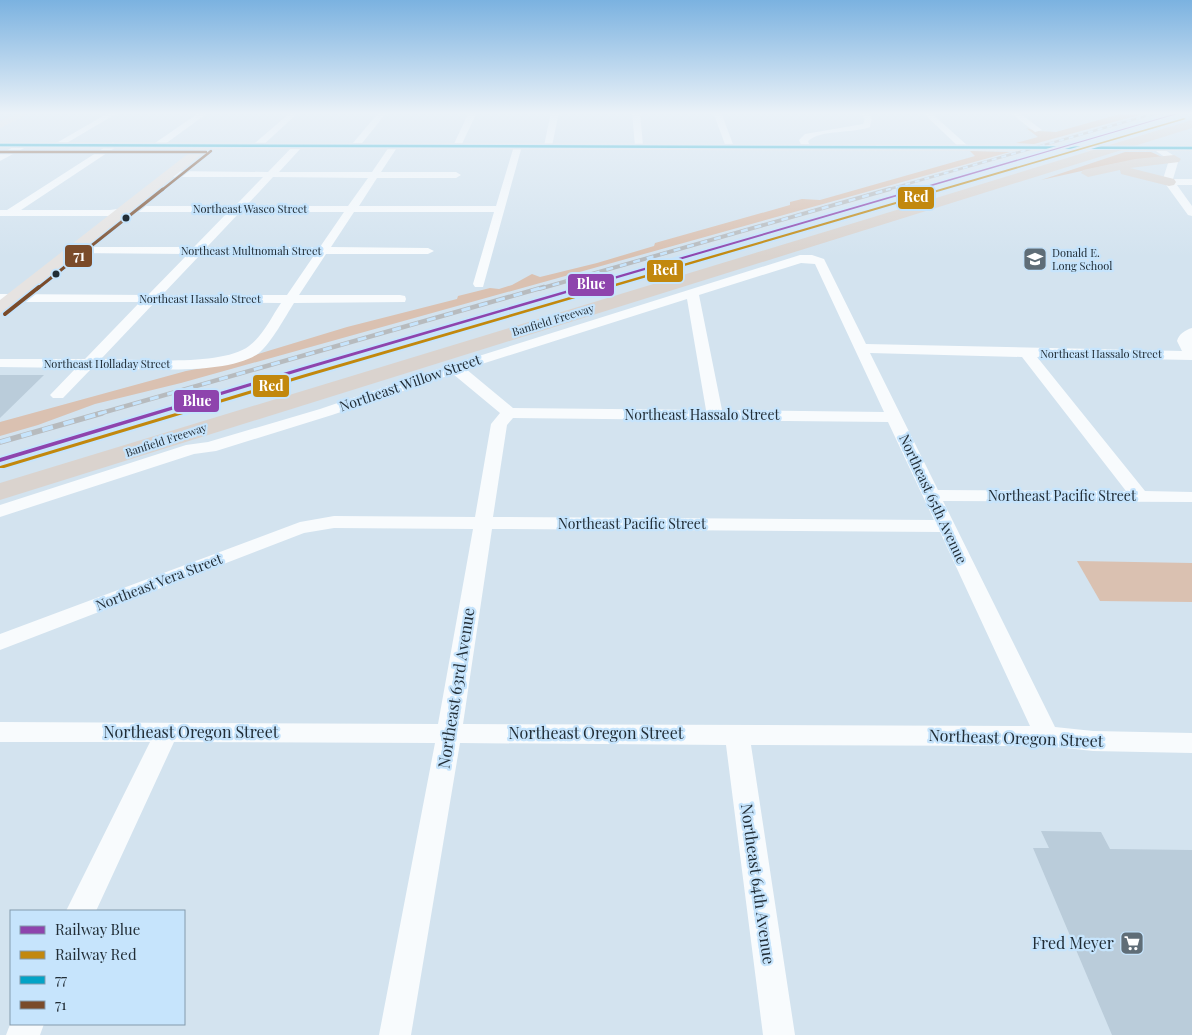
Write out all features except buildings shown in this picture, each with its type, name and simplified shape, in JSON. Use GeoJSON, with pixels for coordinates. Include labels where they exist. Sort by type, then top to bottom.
{"type":"FeatureCollection","features":[{"type":"Feature","properties":{"kind":"highway","name":"Banfield Freeway"},"geometry":{"type":"LineString","coordinates":[[0,474],[322,375],[1043,160]]}},
{"type":"Feature","properties":{"kind":"highway","name":"Banfield Freeway"},"geometry":{"type":"LineString","coordinates":[[0,492],[1075,160]]}},
{"type":"Feature","properties":{"kind":"highway"},"geometry":{"type":"LineString","coordinates":[[822,239],[860,232],[1102,170],[1165,160]]}},
{"type":"Feature","properties":{"kind":"highway"},"geometry":{"type":"LineString","coordinates":[[1102,170],[1127,171],[1169,182]]}},
{"type":"Feature","properties":{"kind":"highway"},"geometry":{"type":"LineString","coordinates":[[192,449],[221,436],[372,384],[384,372]]}},
{"type":"Feature","properties":{"kind":"main road"},"geometry":{"type":"LineString","coordinates":[[0,308],[6,298],[73,250],[186,160]]}},
{"type":"Feature","properties":{"kind":"street"},"geometry":{"type":"LineString","coordinates":[[3,215],[89,160]]}},
{"type":"Feature","properties":{"kind":"street"},"geometry":{"type":"LineString","coordinates":[[58,395],[285,160]]}},
{"type":"Feature","properties":{"kind":"street","name":"Northeast Holladay Street"},"geometry":{"type":"LineString","coordinates":[[0,363],[214,363],[251,353],[260,345],[384,160]]}},
{"type":"Feature","properties":{"kind":"street"},"geometry":{"type":"LineString","coordinates":[[479,284],[514,160]]}},
{"type":"Feature","properties":{"kind":"street"},"geometry":{"type":"LineString","coordinates":[[1174,160],[1168,177],[1169,182],[1192,213]]}},
{"type":"Feature","properties":{"kind":"street"},"geometry":{"type":"LineString","coordinates":[[169,174],[456,175]]}},
{"type":"Feature","properties":{"kind":"street"},"geometry":{"type":"LineString","coordinates":[[1169,182],[1192,182]]}},
{"type":"Feature","properties":{"kind":"street"},"geometry":{"type":"LineString","coordinates":[[1179,195],[1192,199]]}},
{"type":"Feature","properties":{"kind":"street","name":"Northeast Wasco Street"},"geometry":{"type":"LineString","coordinates":[[3,215],[110,213],[138,209],[501,209]]}},
{"type":"Feature","properties":{"kind":"street","name":"Northeast Multnomah Street"},"geometry":{"type":"LineString","coordinates":[[73,250],[428,252]]}},
{"type":"Feature","properties":{"kind":"street","name":"Northeast Willow Street"},"geometry":{"type":"LineString","coordinates":[[0,511],[192,449],[210,447],[326,412],[455,368],[800,259],[812,259],[820,262]]}},
{"type":"Feature","properties":{"kind":"street","name":"Northeast 65th Avenue"},"geometry":{"type":"LineString","coordinates":[[820,262],[1047,736]]}},
{"type":"Feature","properties":{"kind":"street"},"geometry":{"type":"LineString","coordinates":[[692,293],[715,416]]}},
{"type":"Feature","properties":{"kind":"street","name":"Northeast Hassalo Street"},"geometry":{"type":"LineString","coordinates":[[6,298],[400,299]]}},
{"type":"Feature","properties":{"kind":"street"},"geometry":{"type":"LineString","coordinates":[[1191,355],[1184,341],[1192,332]]}},
{"type":"Feature","properties":{"kind":"street","name":"Northeast Hassalo Street"},"geometry":{"type":"LineString","coordinates":[[861,348],[1191,355]]}},
{"type":"Feature","properties":{"kind":"street"},"geometry":{"type":"LineString","coordinates":[[1026,353],[1139,496]]}},
{"type":"Feature","properties":{"kind":"street"},"geometry":{"type":"LineString","coordinates":[[455,368],[509,413]]}},
{"type":"Feature","properties":{"kind":"street","name":"Northeast Hassalo Street"},"geometry":{"type":"LineString","coordinates":[[509,413],[894,417]]}},
{"type":"Feature","properties":{"kind":"street","name":"Northeast 63rd Avenue"},"geometry":{"type":"LineString","coordinates":[[394,1035],[449,733],[499,424],[509,413]]}},
{"type":"Feature","properties":{"kind":"street","name":"Northeast Pacific Street"},"geometry":{"type":"LineString","coordinates":[[931,495],[1192,496]]}},
{"type":"Feature","properties":{"kind":"street","name":"Northeast Pacific Street"},"geometry":{"type":"LineString","coordinates":[[318,524],[334,522],[946,526]]}},
{"type":"Feature","properties":{"kind":"street","name":"Northeast Vera Street"},"geometry":{"type":"LineString","coordinates":[[0,642],[300,528],[318,524]]}},
{"type":"Feature","properties":{"kind":"street"},"geometry":{"type":"LineString","coordinates":[[81,910],[167,732]]}},
{"type":"Feature","properties":{"kind":"street","name":"Northeast Oregon Street"},"geometry":{"type":"LineString","coordinates":[[2,734],[167,732],[1047,736],[1093,741],[1192,743]]}},
{"type":"Feature","properties":{"kind":"street","name":"Northeast 64th Avenue"},"geometry":{"type":"LineString","coordinates":[[737,734],[779,1035]]}},
{"type":"Feature","properties":{"kind":"shaded area"},"geometry":{"type":"Polygon","coordinates":[[[960,160],[980,160],[181,383],[95,404],[38,425],[0,436],[0,422],[186,371],[229,363],[347,327],[457,299],[458,296],[490,288],[499,289],[512,285],[532,274],[540,277],[597,263],[654,246],[655,243],[790,205],[790,202],[802,199],[820,200],[960,160]]]}},
{"type":"Feature","properties":{"kind":"shaded area"},"geometry":{"type":"Polygon","coordinates":[[[1100,160],[1139,160],[1113,164],[1041,180],[1100,160]]]}},
{"type":"Feature","properties":{"kind":"shaded area"},"geometry":{"type":"Polygon","coordinates":[[[1077,561],[1192,563],[1192,602],[1100,601],[1077,561]]]}},
{"type":"Feature","properties":{"kind":"railway"},"geometry":{"type":"LineString","coordinates":[[886,190],[990,160]]}},
{"type":"Feature","properties":{"kind":"railway"},"geometry":{"type":"LineString","coordinates":[[539,289],[890,189]]}},
{"type":"Feature","properties":{"kind":"railway"},"geometry":{"type":"LineString","coordinates":[[98,414],[544,287]]}},
{"type":"Feature","properties":{"kind":"railway"},"geometry":{"type":"LineString","coordinates":[[0,442],[102,413]]}},
{"type":"Feature","properties":{"kind":"rail line","name":"Blue"},"geometry":{"type":"LineString","coordinates":[[0,460],[302,369],[1017,160]]}},
{"type":"Feature","properties":{"kind":"rail line","name":"Red"},"geometry":{"type":"LineString","coordinates":[[2,467],[304,376],[1043,160]]}},
{"type":"Feature","properties":{"kind":"transit line","name":"71"},"geometry":{"type":"LineString","coordinates":[[5,314],[199,160]]}},
{"type":"Feature","properties":{"kind":"place","name":"Donald E. Long School"},"geometry":{"type":"Point","coordinates":[1035,259]}},
{"type":"Feature","properties":{"kind":"place","name":"Fred Meyer"},"geometry":{"type":"Point","coordinates":[1132,943]}}]}
